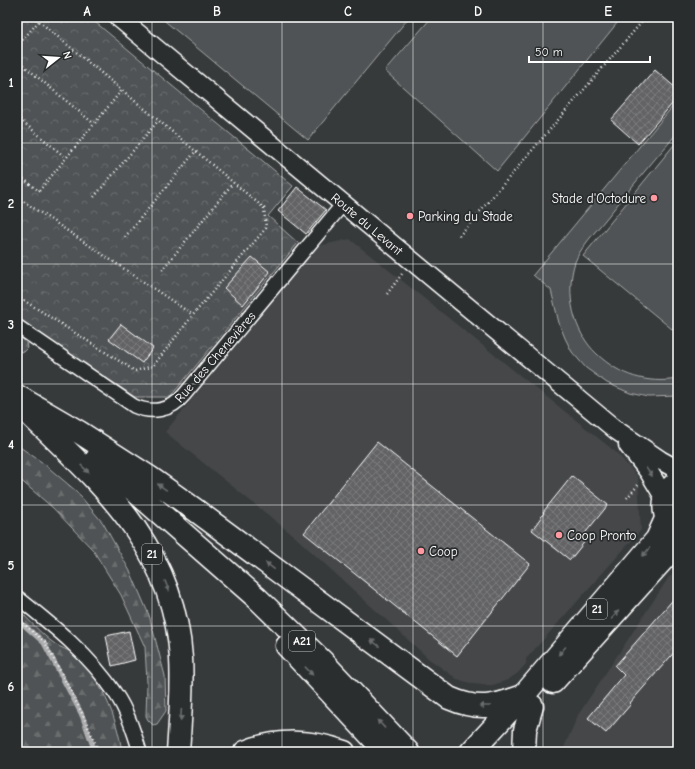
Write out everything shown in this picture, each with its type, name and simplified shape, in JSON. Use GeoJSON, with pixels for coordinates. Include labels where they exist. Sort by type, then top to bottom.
{"type":"FeatureCollection","features":[{"type":"Feature","properties":{"kind":"highway","name":"A21"},"geometry":{"type":"LineString","coordinates":[[17,398],[86,449],[148,501],[188,539],[263,603],[323,662],[408,752]]}},
{"type":"Feature","properties":{"kind":"highway","name":"21"},"geometry":{"type":"LineString","coordinates":[[17,398],[79,432],[155,482],[449,698],[461,703],[484,707],[527,701],[591,642],[678,543]]}},
{"type":"Feature","properties":{"kind":"highway","name":"21"},"geometry":{"type":"LineString","coordinates":[[17,403],[93,476],[119,506],[134,525],[163,576],[170,595],[175,616],[182,658],[181,711],[178,752]]}},
{"type":"Feature","properties":{"kind":"highway","name":"21"},"geometry":{"type":"LineString","coordinates":[[527,701],[657,539],[672,525]]}},
{"type":"Feature","properties":{"kind":"highway","name":"A21"},"geometry":{"type":"LineString","coordinates":[[188,539],[386,752]]}},
{"type":"Feature","properties":{"kind":"highway"},"geometry":{"type":"LineString","coordinates":[[478,751],[527,701]]}},
{"type":"Feature","properties":{"kind":"highway"},"geometry":{"type":"LineString","coordinates":[[524,752],[527,701]]}},
{"type":"Feature","properties":{"kind":"highway"},"geometry":{"type":"LineString","coordinates":[[245,752],[272,744],[294,742],[321,745],[344,752]]}},
{"type":"Feature","properties":{"kind":"main road"},"geometry":{"type":"LineString","coordinates":[[664,497],[669,488],[678,480]]}},
{"type":"Feature","properties":{"kind":"main road","name":"21"},"geometry":{"type":"LineString","coordinates":[[664,497],[663,508],[672,525]]}},
{"type":"Feature","properties":{"kind":"street","name":"Route du Levant"},"geometry":{"type":"LineString","coordinates":[[118,17],[616,430],[660,460],[678,470]]}},
{"type":"Feature","properties":{"kind":"street","name":"Rue des Chenevières"},"geometry":{"type":"LineString","coordinates":[[17,326],[134,406],[147,411],[154,411],[172,406],[184,395],[343,204]]}},
{"type":"Feature","properties":{"kind":"street","name":"Route du Levant"},"geometry":{"type":"LineString","coordinates":[[616,430],[649,472],[664,497]]}},
{"type":"Feature","properties":{"kind":"street"},"geometry":{"type":"LineString","coordinates":[[17,597],[70,641],[102,675],[116,693],[123,707],[140,752]]}},
{"type":"Feature","properties":{"kind":"path"},"geometry":{"type":"LineString","coordinates":[[17,296],[135,371],[153,366],[193,314],[266,228],[264,208],[34,17]]}},
{"type":"Feature","properties":{"kind":"path"},"geometry":{"type":"LineString","coordinates":[[459,236],[646,17]]}},
{"type":"Feature","properties":{"kind":"path"},"geometry":{"type":"LineString","coordinates":[[17,46],[39,21]]}},
{"type":"Feature","properties":{"kind":"path"},"geometry":{"type":"LineString","coordinates":[[17,60],[93,123]]}},
{"type":"Feature","properties":{"kind":"path"},"geometry":{"type":"LineString","coordinates":[[17,174],[38,191],[122,90]]}},
{"type":"Feature","properties":{"kind":"path"},"geometry":{"type":"LineString","coordinates":[[17,117],[65,157]]}},
{"type":"Feature","properties":{"kind":"path"},"geometry":{"type":"LineString","coordinates":[[94,198],[158,121]]}},
{"type":"Feature","properties":{"kind":"path"},"geometry":{"type":"LineString","coordinates":[[125,237],[195,152]]}},
{"type":"Feature","properties":{"kind":"path"},"geometry":{"type":"LineString","coordinates":[[162,270],[233,183]]}},
{"type":"Feature","properties":{"kind":"path"},"geometry":{"type":"LineString","coordinates":[[17,197],[193,314]]}},
{"type":"Feature","properties":{"kind":"path"},"geometry":{"type":"LineString","coordinates":[[387,294],[404,272]]}},
{"type":"Feature","properties":{"kind":"path"},"geometry":{"type":"LineString","coordinates":[[627,498],[640,483]]}},
{"type":"Feature","properties":{"kind":"path"},"geometry":{"type":"LineString","coordinates":[[17,618],[45,642],[83,715],[99,752]]}},
{"type":"Feature","properties":{"kind":"shaded area"},"geometry":{"type":"Polygon","coordinates":[[[350,239],[617,453],[638,477],[641,530],[526,659],[526,664],[518,673],[508,680],[490,686],[473,684],[457,679],[429,659],[294,536],[165,432],[318,246],[350,239]]]}},
{"type":"Feature","properties":{"kind":"shaded area"},"geometry":{"type":"Polygon","coordinates":[[[678,571],[678,752],[562,752],[578,715],[669,577],[678,571]]]}},
{"type":"Feature","properties":{"kind":"green space"},"geometry":{"type":"Polygon","coordinates":[[[17,17],[89,17],[293,186],[268,216],[298,243],[170,397],[135,397],[17,319],[17,17]]]}},
{"type":"Feature","properties":{"kind":"green space"},"geometry":{"type":"Polygon","coordinates":[[[160,17],[402,17],[407,20],[308,140],[160,17]]]}},
{"type":"Feature","properties":{"kind":"green space"},"geometry":{"type":"Polygon","coordinates":[[[432,17],[622,17],[497,171],[385,71],[432,17]]]}},
{"type":"Feature","properties":{"kind":"green space"},"geometry":{"type":"Polygon","coordinates":[[[678,100],[679,124],[677,133],[584,245],[577,257],[572,274],[571,299],[573,311],[582,335],[597,354],[615,368],[634,377],[656,380],[678,379],[678,396],[649,397],[630,393],[607,383],[586,368],[572,352],[565,338],[559,323],[551,290],[533,275],[678,100]]]}},
{"type":"Feature","properties":{"kind":"green space","name":"Stade d'Octodure"},"geometry":{"type":"Polygon","coordinates":[[[678,140],[678,334],[583,256],[678,140]]]}},
{"type":"Feature","properties":{"kind":"green space"},"geometry":{"type":"Polygon","coordinates":[[[17,334],[26,342],[27,348],[23,352],[17,351],[17,334]]]}},
{"type":"Feature","properties":{"kind":"green space"},"geometry":{"type":"Polygon","coordinates":[[[17,445],[43,463],[76,491],[103,523],[131,573],[149,615],[165,676],[166,711],[157,724],[153,725],[146,716],[147,683],[145,647],[121,595],[93,550],[53,508],[17,477],[17,445]]]}},
{"type":"Feature","properties":{"kind":"green space"},"geometry":{"type":"Polygon","coordinates":[[[17,608],[50,640],[70,651],[84,664],[100,686],[112,712],[120,739],[122,752],[17,752],[17,608]]]}},
{"type":"Feature","properties":{"kind":"building"},"geometry":{"type":"Polygon","coordinates":[[[655,70],[678,90],[678,97],[638,144],[611,120],[655,70]]]}},
{"type":"Feature","properties":{"kind":"building"},"geometry":{"type":"Polygon","coordinates":[[[297,187],[326,210],[306,234],[278,211],[297,187]]]}},
{"type":"Feature","properties":{"kind":"building"},"geometry":{"type":"Polygon","coordinates":[[[252,257],[270,272],[243,305],[224,288],[252,257]]]}},
{"type":"Feature","properties":{"kind":"building"},"geometry":{"type":"Polygon","coordinates":[[[121,324],[153,348],[142,363],[109,339],[121,324]]]}},
{"type":"Feature","properties":{"kind":"building","name":"Coop"},"geometry":{"type":"Polygon","coordinates":[[[377,442],[530,564],[457,656],[304,533],[377,442]]]}},
{"type":"Feature","properties":{"kind":"building","name":"Coop Pronto"},"geometry":{"type":"Polygon","coordinates":[[[572,476],[608,505],[582,537],[586,540],[570,560],[532,530],[544,513],[543,512],[572,476]]]}},
{"type":"Feature","properties":{"kind":"building"},"geometry":{"type":"Polygon","coordinates":[[[678,594],[678,648],[606,733],[588,718],[624,675],[615,666],[678,594]]]}},
{"type":"Feature","properties":{"kind":"building"},"geometry":{"type":"Polygon","coordinates":[[[129,631],[135,660],[112,666],[106,636],[129,631]]]}},
{"type":"Feature","properties":{"kind":"waterway"},"geometry":{"type":"LineString","coordinates":[[17,619],[44,643],[82,715],[95,752]]}},
{"type":"Feature","properties":{"kind":"place","name":"Stade d'Octodure"},"geometry":{"type":"Point","coordinates":[654,198]}},
{"type":"Feature","properties":{"kind":"place","name":"Parking du Stade"},"geometry":{"type":"Point","coordinates":[410,216]}},
{"type":"Feature","properties":{"kind":"place","name":"Coop Pronto"},"geometry":{"type":"Point","coordinates":[559,535]}},
{"type":"Feature","properties":{"kind":"place","name":"Coop"},"geometry":{"type":"Point","coordinates":[421,551]}}]}
